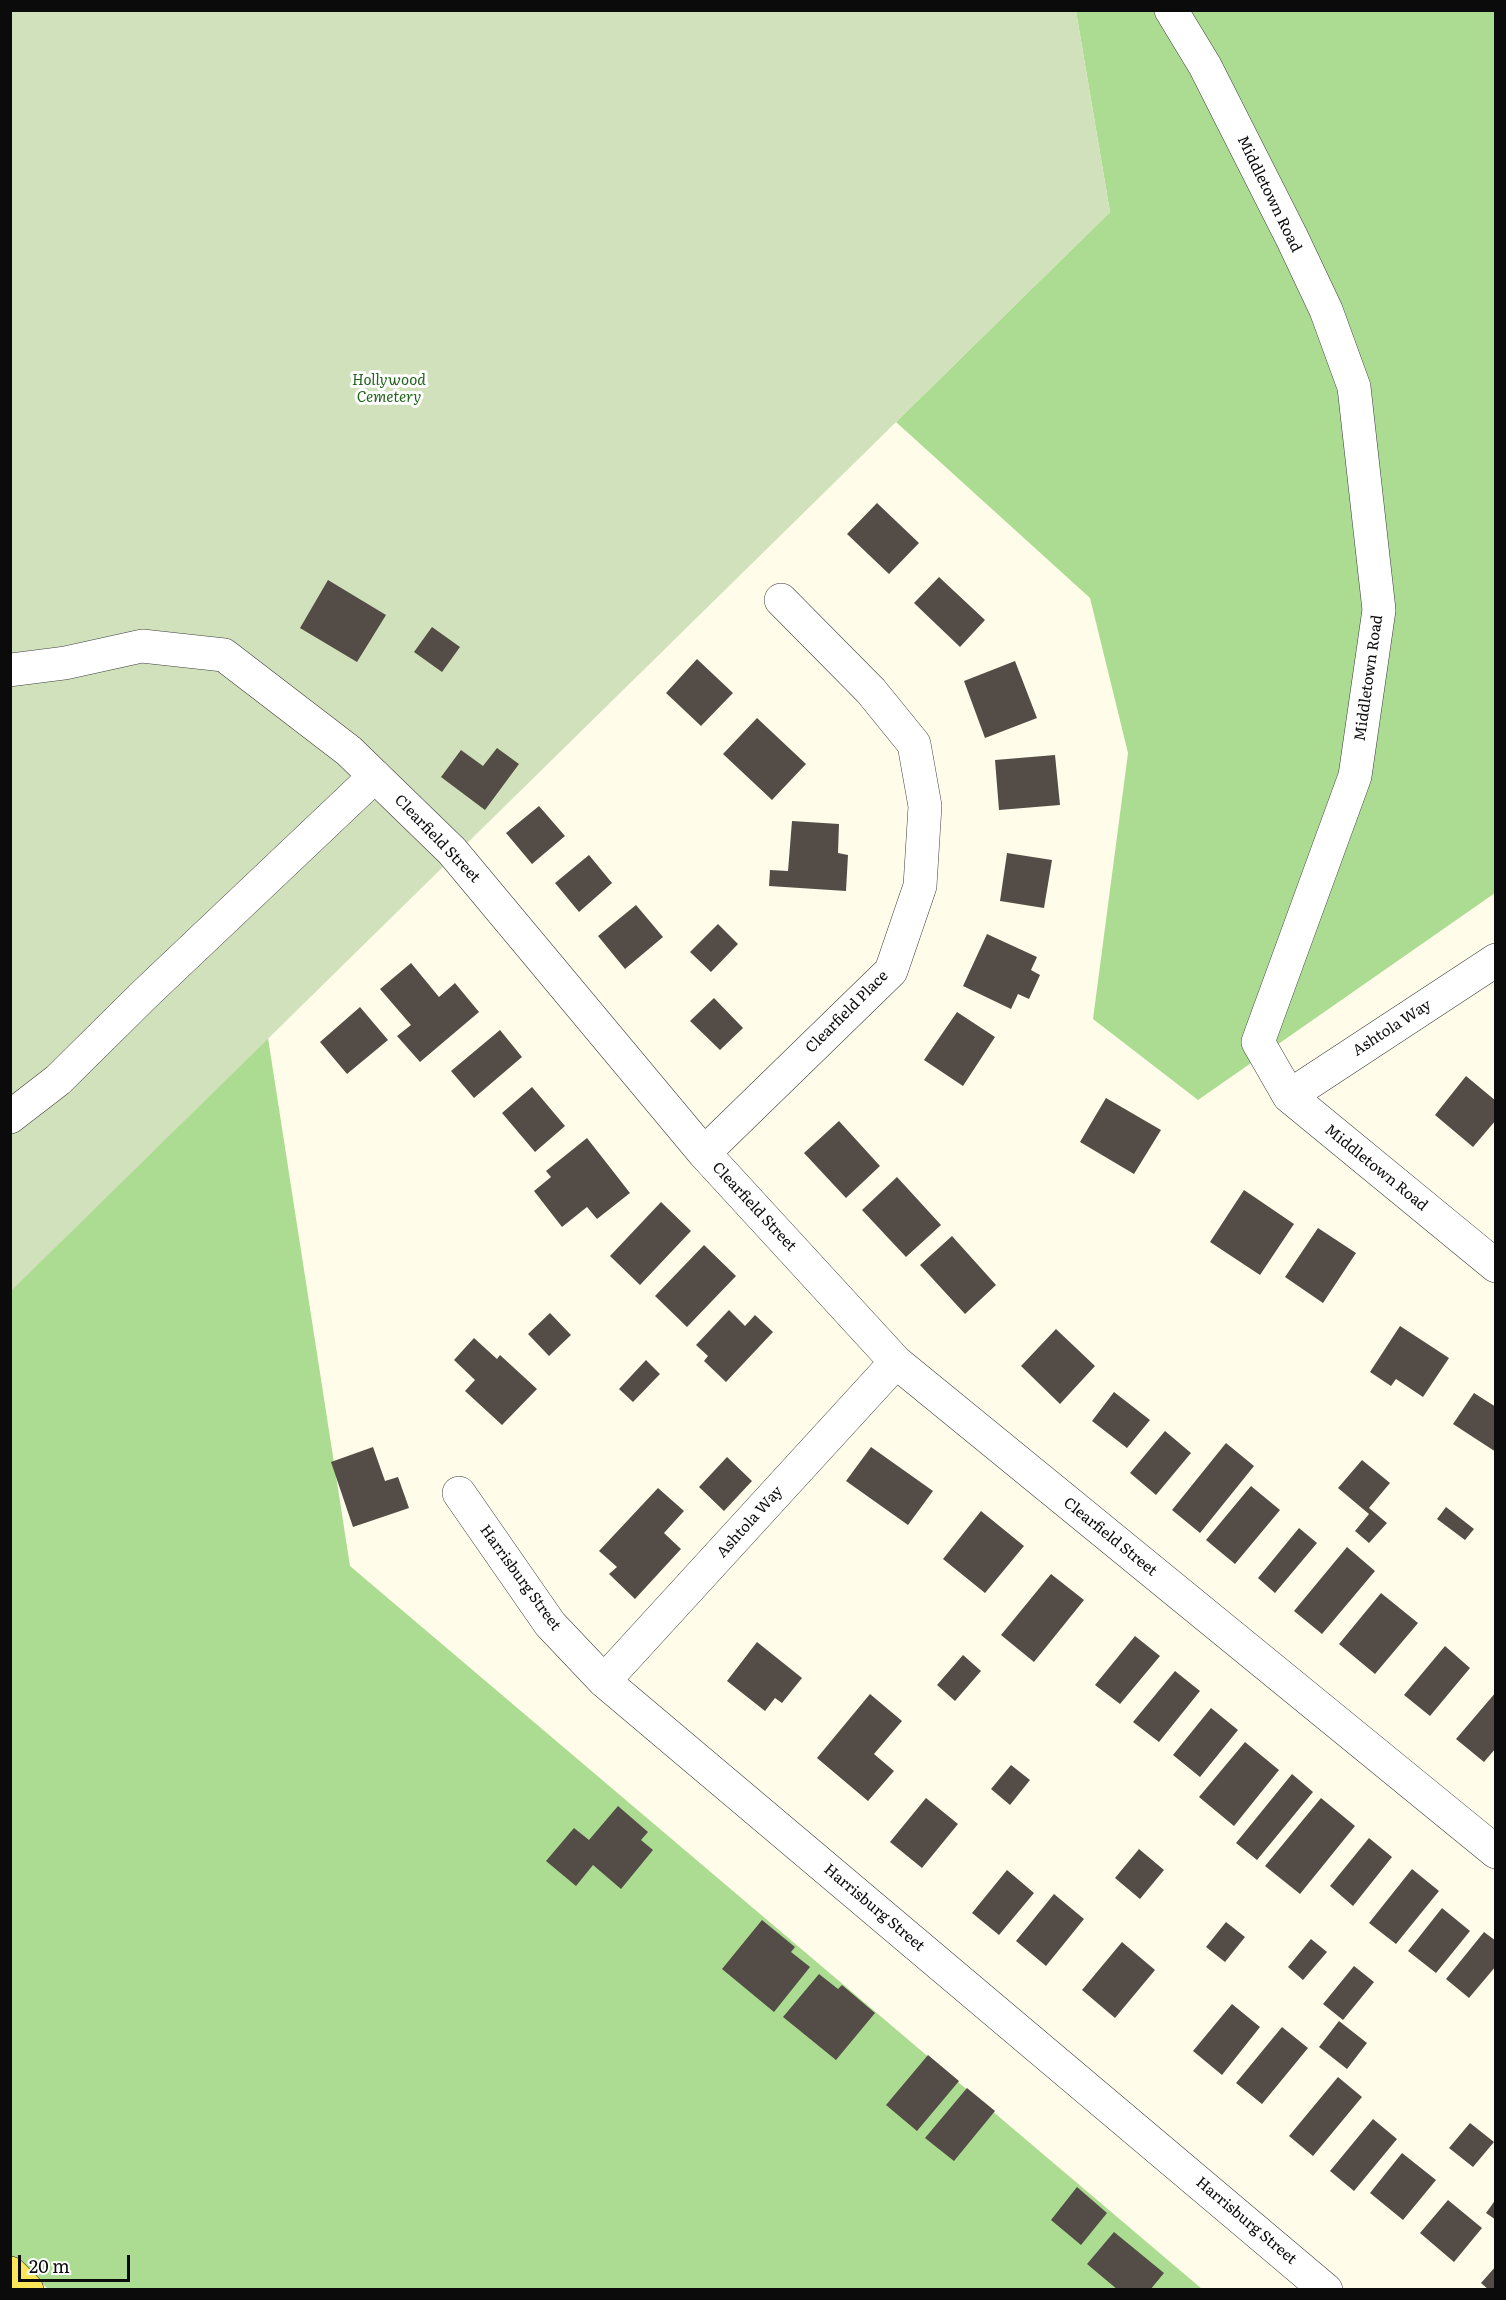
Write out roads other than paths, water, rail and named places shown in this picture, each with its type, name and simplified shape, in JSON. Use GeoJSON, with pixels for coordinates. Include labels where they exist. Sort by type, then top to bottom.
{"type":"FeatureCollection","features":[{"type":"Feature","properties":{"kind":"main road"},"geometry":{"type":"LineString","coordinates":[[10,2272],[27,2289]]}},
{"type":"Feature","properties":{"kind":"street","name":"Middletown Road"},"geometry":{"type":"LineString","coordinates":[[1171,10],[1205,66],[1292,238],[1326,310],[1354,387],[1379,610],[1355,776],[1258,1042],[1289,1096],[1496,1266]]}},
{"type":"Feature","properties":{"kind":"street","name":"Clearfield Place"},"geometry":{"type":"LineString","coordinates":[[704,1153],[891,970],[920,886],[926,806],[914,744],[871,692],[781,600]]}},
{"type":"Feature","properties":{"kind":"street","name":"Clearfield Street"},"geometry":{"type":"LineString","coordinates":[[10,670],[64,663],[142,646],[224,655],[349,751],[452,851],[704,1153],[896,1362],[1496,1852]]}},
{"type":"Feature","properties":{"kind":"street"},"geometry":{"type":"LineString","coordinates":[[10,1117],[58,1080],[375,776]]}},
{"type":"Feature","properties":{"kind":"street","name":"Ashtola Way"},"geometry":{"type":"LineString","coordinates":[[1289,1096],[1496,960]]}},
{"type":"Feature","properties":{"kind":"street","name":"Ashtola Way"},"geometry":{"type":"LineString","coordinates":[[604,1682],[896,1362]]}},
{"type":"Feature","properties":{"kind":"street","name":"Harrisburg Street"},"geometry":{"type":"LineString","coordinates":[[459,1493],[550,1624],[604,1682],[1326,2289]]}},
{"type":"Feature","properties":{"kind":"park label","name":"Hollywood Cemetery"},"geometry":{"type":"Point","coordinates":[389,390]}}]}
